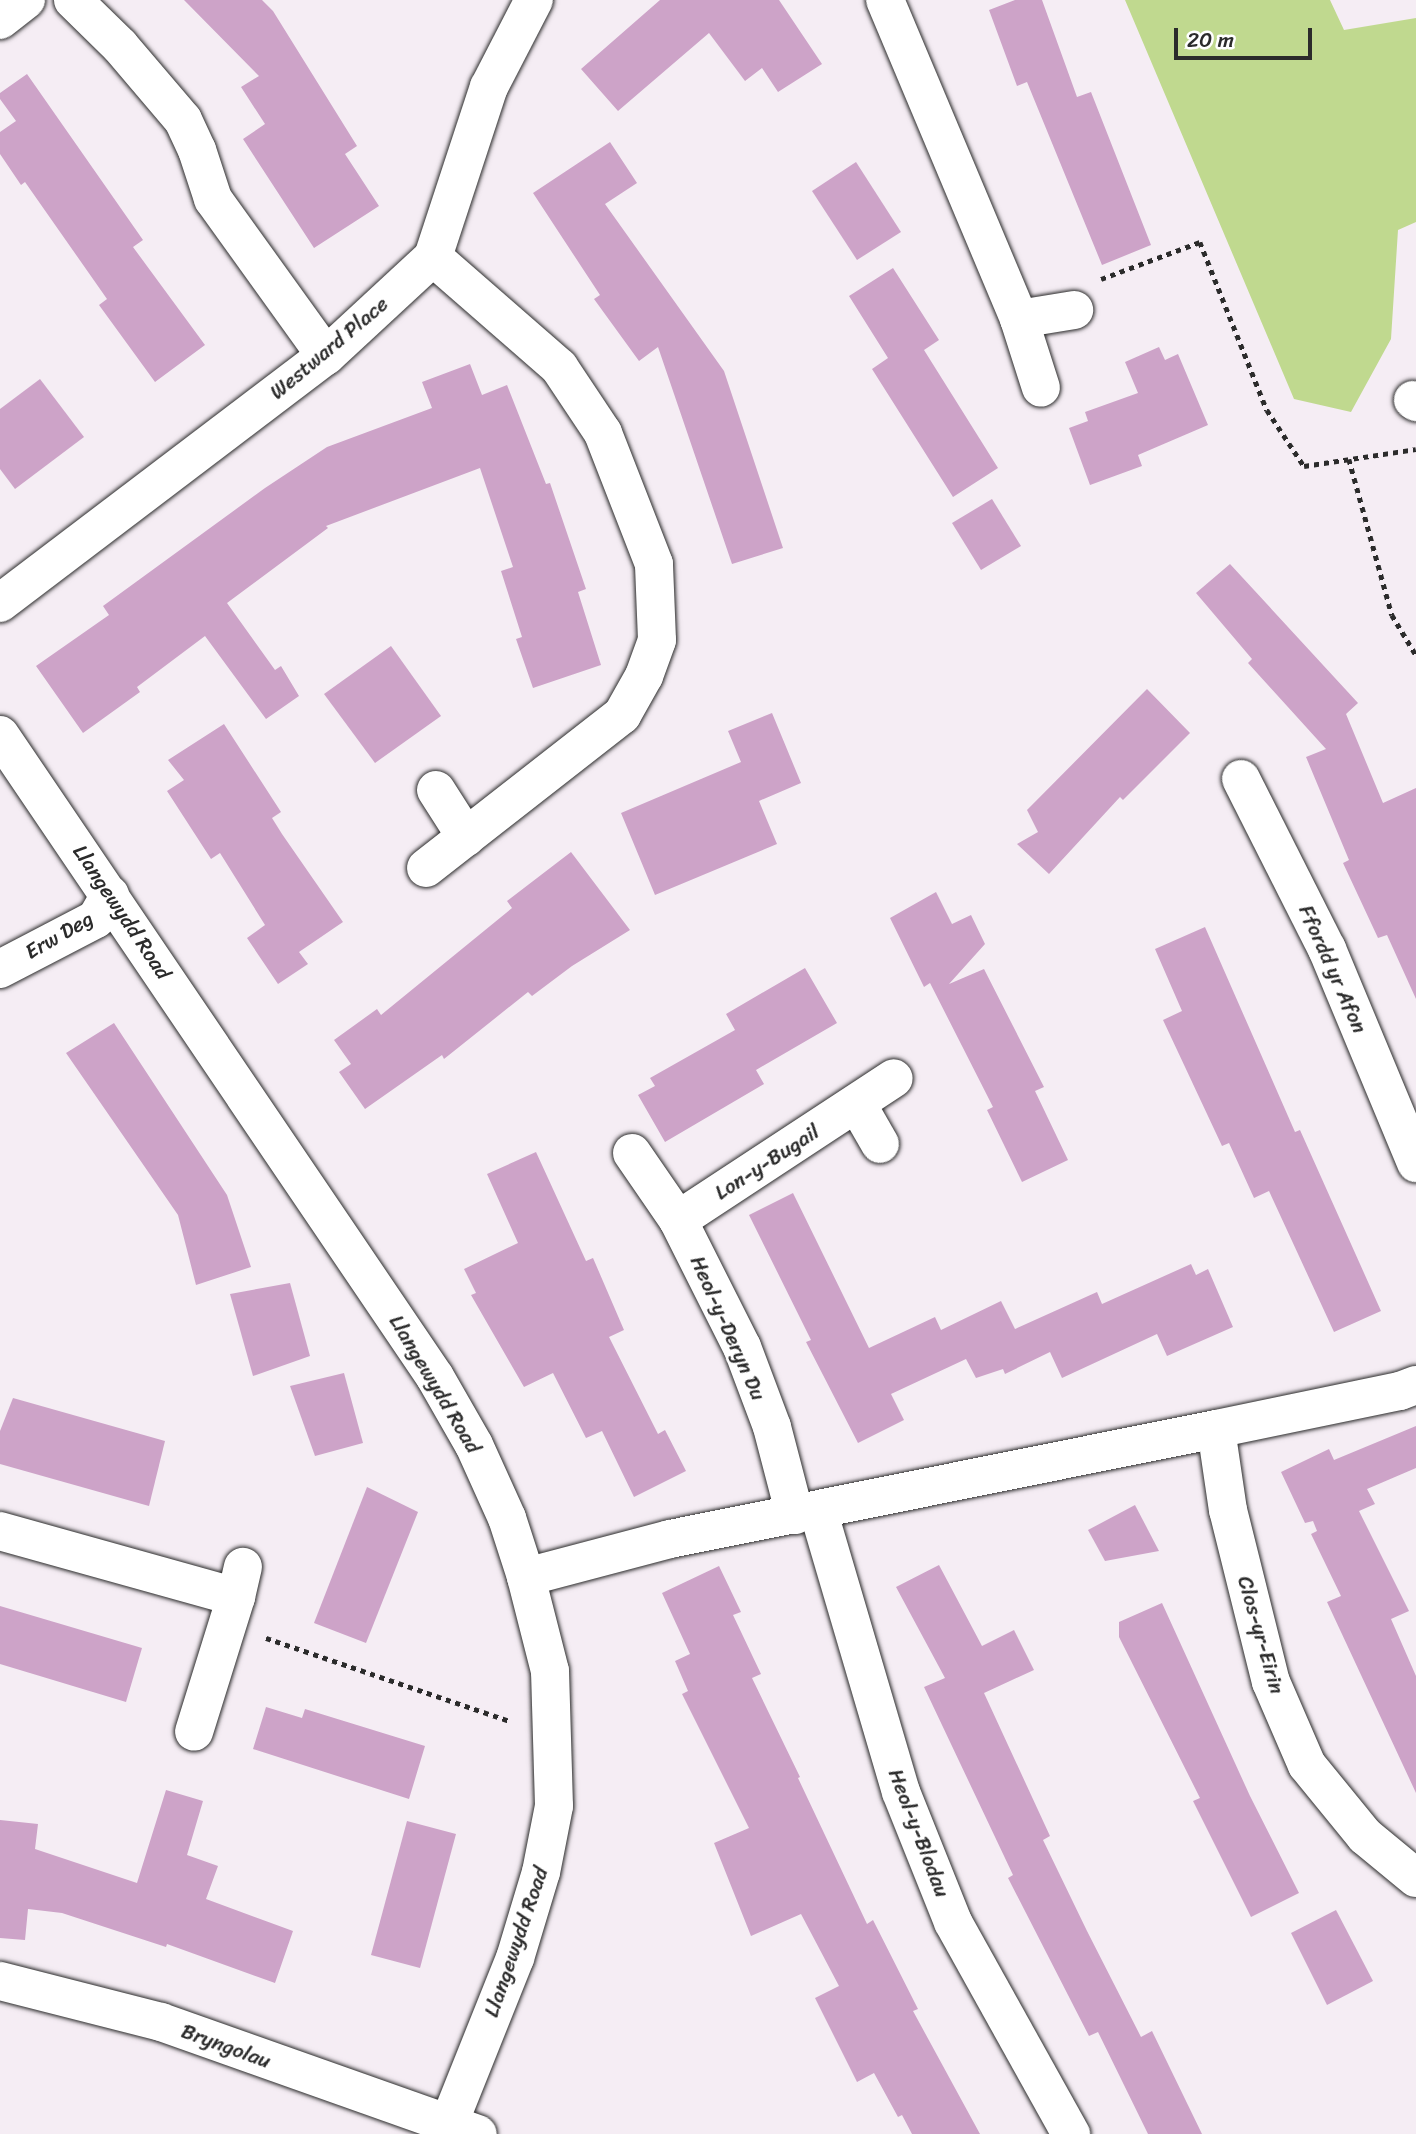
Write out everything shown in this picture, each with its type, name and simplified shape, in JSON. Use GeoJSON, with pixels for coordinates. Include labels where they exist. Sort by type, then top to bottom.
{"type":"FeatureCollection","features":[{"type":"Feature","properties":{"kind":"street"},"geometry":{"type":"LineString","coordinates":[[0,20],[26,0]]}},
{"type":"Feature","properties":{"kind":"street"},"geometry":{"type":"LineString","coordinates":[[73,0],[120,46],[183,120],[197,150],[213,199],[326,356]]}},
{"type":"Feature","properties":{"kind":"street","name":"Westward Place"},"geometry":{"type":"LineString","coordinates":[[0,603],[326,356],[433,257],[489,87],[534,0]]}},
{"type":"Feature","properties":{"kind":"street"},"geometry":{"type":"LineString","coordinates":[[885,0],[1049,314],[1041,388]]}},
{"type":"Feature","properties":{"kind":"street"},"geometry":{"type":"LineString","coordinates":[[426,868],[622,715],[644,676],[657,640],[654,564],[603,433],[559,367],[433,257]]}},
{"type":"Feature","properties":{"kind":"street","name":"Llangewydd Road"},"geometry":{"type":"LineString","coordinates":[[0,735],[435,1377],[474,1445],[507,1518],[526,1577],[550,1671],[554,1806],[541,1872],[464,2129]]}},
{"type":"Feature","properties":{"kind":"street","name":"Ffordd yr Afon"},"geometry":{"type":"LineString","coordinates":[[1241,779],[1326,949],[1416,1163]]}},
{"type":"Feature","properties":{"kind":"street"},"geometry":{"type":"LineString","coordinates":[[436,790],[466,837]]}},
{"type":"Feature","properties":{"kind":"street","name":"Erw Deg"},"geometry":{"type":"LineString","coordinates":[[0,969],[96,919],[110,895]]}},
{"type":"Feature","properties":{"kind":"street","name":"Lon-y-Bugail"},"geometry":{"type":"LineString","coordinates":[[678,1220],[894,1078]]}},
{"type":"Feature","properties":{"kind":"street"},"geometry":{"type":"LineString","coordinates":[[857,1104],[880,1144]]}},
{"type":"Feature","properties":{"kind":"street","name":"Heol-y-Deryn Du"},"geometry":{"type":"LineString","coordinates":[[632,1153],[678,1220],[742,1348],[806,1512]]}},
{"type":"Feature","properties":{"kind":"street"},"geometry":{"type":"LineString","coordinates":[[526,1577],[670,1539],[1216,1429],[1400,1391],[1416,1385]]}},
{"type":"Feature","properties":{"kind":"street","name":"Clos-yr-Eirin"},"geometry":{"type":"LineString","coordinates":[[1216,1429],[1228,1510],[1271,1682],[1307,1765],[1365,1836],[1416,1878]]}},
{"type":"Feature","properties":{"kind":"street","name":"Heol-y-Blodau"},"geometry":{"type":"LineString","coordinates":[[806,1512],[901,1792],[953,1922],[1071,2134]]}},
{"type":"Feature","properties":{"kind":"street"},"geometry":{"type":"LineString","coordinates":[[0,1531],[235,1596],[194,1732]]}},
{"type":"Feature","properties":{"kind":"street","name":"Bryngolau"},"geometry":{"type":"LineString","coordinates":[[0,1981],[161,2022],[464,2129]]}},
{"type":"Feature","properties":{"kind":"path"},"geometry":{"type":"LineString","coordinates":[[1049,314],[1073,289],[1200,242],[1267,410],[1304,466],[1416,449]]}},
{"type":"Feature","properties":{"kind":"path"},"geometry":{"type":"LineString","coordinates":[[1349,459],[1392,615],[1416,655]]}},
{"type":"Feature","properties":{"kind":"path"},"geometry":{"type":"LineString","coordinates":[[235,1596],[553,1736]]}},
{"type":"Feature","properties":{"kind":"green space"},"geometry":{"type":"Polygon","coordinates":[[[1125,0],[1330,0],[1344,30],[1416,18],[1416,222],[1398,230],[1391,339],[1351,412],[1294,399],[1125,0]]]}},
{"type":"Feature","properties":{"kind":"building"},"geometry":{"type":"Polygon","coordinates":[[[184,0],[262,0],[273,11],[357,146],[345,154],[379,206],[314,248],[243,139],[265,124],[241,87],[259,76],[184,0]]]}},
{"type":"Feature","properties":{"kind":"building"},"geometry":{"type":"Polygon","coordinates":[[[660,0],[779,0],[822,64],[778,92],[762,68],[745,81],[709,33],[618,111],[581,69],[660,0]]]}},
{"type":"Feature","properties":{"kind":"building"},"geometry":{"type":"Polygon","coordinates":[[[1015,0],[1042,0],[1077,97],[1091,92],[1151,245],[1102,265],[1027,82],[1017,86],[989,10],[1015,0]]]}},
{"type":"Feature","properties":{"kind":"building"},"geometry":{"type":"Polygon","coordinates":[[[27,74],[143,240],[133,247],[205,345],[155,382],[99,305],[107,299],[25,182],[21,185],[0,154],[0,132],[16,121],[0,99],[0,93],[27,74]]]}},
{"type":"Feature","properties":{"kind":"building"},"geometry":{"type":"Polygon","coordinates":[[[610,142],[637,183],[605,204],[724,371],[783,548],[732,564],[658,347],[639,361],[594,299],[600,295],[533,193],[610,142]]]}},
{"type":"Feature","properties":{"kind":"building"},"geometry":{"type":"Polygon","coordinates":[[[856,162],[901,232],[857,260],[812,191],[856,162]]]}},
{"type":"Feature","properties":{"kind":"building"},"geometry":{"type":"Polygon","coordinates":[[[893,268],[939,340],[924,350],[998,468],[953,497],[872,369],[888,358],[849,296],[893,268]]]}},
{"type":"Feature","properties":{"kind":"building"},"geometry":{"type":"Polygon","coordinates":[[[1159,347],[1165,360],[1178,354],[1208,425],[1138,455],[1142,466],[1090,485],[1069,428],[1088,421],[1085,412],[1138,393],[1125,362],[1159,347]]]}},
{"type":"Feature","properties":{"kind":"building"},"geometry":{"type":"Polygon","coordinates":[[[470,364],[482,395],[507,385],[546,484],[550,483],[586,589],[578,592],[601,665],[533,688],[516,639],[522,637],[501,571],[513,567],[480,468],[326,526],[328,528],[227,603],[275,670],[281,666],[299,696],[266,719],[205,636],[137,687],[140,692],[83,733],[36,666],[109,615],[103,606],[265,488],[327,447],[432,408],[422,382],[470,364]]]}},
{"type":"Feature","properties":{"kind":"building"},"geometry":{"type":"Polygon","coordinates":[[[40,379],[84,437],[15,489],[0,469],[0,409],[40,379]]]}},
{"type":"Feature","properties":{"kind":"building"},"geometry":{"type":"Polygon","coordinates":[[[992,499],[1021,546],[981,570],[952,523],[992,499]]]}},
{"type":"Feature","properties":{"kind":"building"},"geometry":{"type":"Polygon","coordinates":[[[1230,564],[1358,703],[1346,714],[1383,803],[1416,788],[1416,999],[1387,935],[1378,938],[1343,863],[1349,860],[1306,757],[1326,749],[1248,663],[1252,659],[1196,593],[1230,564]]]}},
{"type":"Feature","properties":{"kind":"building"},"geometry":{"type":"Polygon","coordinates":[[[391,646],[441,716],[375,763],[324,694],[391,646]]]}},
{"type":"Feature","properties":{"kind":"building"},"geometry":{"type":"Polygon","coordinates":[[[1147,689],[1190,733],[1123,800],[1120,797],[1049,874],[1017,844],[1038,832],[1027,810],[1147,689]]]}},
{"type":"Feature","properties":{"kind":"building"},"geometry":{"type":"Polygon","coordinates":[[[772,713],[801,783],[759,801],[777,844],[655,895],[621,813],[741,762],[728,731],[772,713]]]}},
{"type":"Feature","properties":{"kind":"building"},"geometry":{"type":"Polygon","coordinates":[[[224,724],[281,812],[272,818],[343,922],[299,952],[308,964],[278,984],[247,938],[265,925],[220,853],[211,859],[167,791],[184,780],[168,760],[224,724]]]}},
{"type":"Feature","properties":{"kind":"building"},"geometry":{"type":"Polygon","coordinates":[[[571,852],[630,930],[572,966],[532,996],[528,992],[444,1059],[442,1055],[365,1109],[339,1072],[351,1064],[334,1040],[377,1009],[381,1015],[512,908],[507,901],[571,852]]]}},
{"type":"Feature","properties":{"kind":"building"},"geometry":{"type":"Polygon","coordinates":[[[936,892],[952,924],[971,915],[985,944],[949,984],[984,969],[1044,1087],[1035,1091],[1068,1160],[1022,1182],[987,1110],[993,1107],[930,983],[924,987],[890,918],[936,892]]]}},
{"type":"Feature","properties":{"kind":"building"},"geometry":{"type":"Polygon","coordinates":[[[1205,927],[1295,1132],[1300,1130],[1381,1311],[1334,1332],[1269,1191],[1254,1198],[1229,1143],[1222,1146],[1163,1020],[1182,1011],[1155,949],[1205,927]]]}},
{"type":"Feature","properties":{"kind":"building"},"geometry":{"type":"Polygon","coordinates":[[[805,968],[837,1023],[756,1070],[764,1084],[665,1142],[638,1095],[655,1086],[650,1078],[735,1030],[726,1014],[805,968]]]}},
{"type":"Feature","properties":{"kind":"building"},"geometry":{"type":"Polygon","coordinates":[[[114,1023],[227,1195],[251,1267],[196,1285],[178,1215],[66,1053],[114,1023]]]}},
{"type":"Feature","properties":{"kind":"building"},"geometry":{"type":"Polygon","coordinates":[[[536,1152],[586,1261],[593,1258],[624,1330],[609,1337],[658,1434],[665,1430],[686,1471],[634,1497],[602,1431],[586,1438],[553,1373],[524,1387],[471,1295],[476,1293],[464,1269],[518,1243],[487,1174],[536,1152]]]}},
{"type":"Feature","properties":{"kind":"building"},"geometry":{"type":"Polygon","coordinates":[[[793,1193],[869,1348],[935,1317],[941,1330],[1001,1301],[1015,1329],[1097,1292],[1102,1304],[1191,1264],[1196,1275],[1208,1269],[1233,1327],[1167,1356],[1157,1334],[1062,1378],[1050,1352],[1005,1374],[1003,1369],[976,1378],[966,1359],[891,1394],[904,1420],[858,1443],[806,1342],[811,1340],[749,1215],[793,1193]]]}},
{"type":"Feature","properties":{"kind":"building"},"geometry":{"type":"Polygon","coordinates":[[[290,1283],[310,1356],[253,1376],[230,1294],[290,1283]]]}},
{"type":"Feature","properties":{"kind":"building"},"geometry":{"type":"Polygon","coordinates":[[[344,1373],[363,1443],[315,1456],[290,1386],[344,1373]]]}},
{"type":"Feature","properties":{"kind":"building"},"geometry":{"type":"Polygon","coordinates":[[[13,1398],[165,1441],[149,1506],[0,1464],[0,1431],[13,1398]]]}},
{"type":"Feature","properties":{"kind":"building"},"geometry":{"type":"Polygon","coordinates":[[[1416,1426],[1416,1468],[1367,1489],[1375,1504],[1359,1511],[1409,1611],[1391,1619],[1416,1676],[1416,1793],[1327,1602],[1341,1596],[1311,1534],[1317,1531],[1313,1521],[1305,1523],[1281,1472],[1329,1449],[1334,1460],[1416,1426]]]}},
{"type":"Feature","properties":{"kind":"building"},"geometry":{"type":"Polygon","coordinates":[[[367,1487],[418,1512],[366,1643],[314,1623],[367,1487]]]}},
{"type":"Feature","properties":{"kind":"building"},"geometry":{"type":"Polygon","coordinates":[[[1135,1505],[1159,1551],[1105,1561],[1088,1530],[1135,1505]]]}},
{"type":"Feature","properties":{"kind":"building"},"geometry":{"type":"Polygon","coordinates":[[[939,1565],[982,1646],[1014,1630],[1034,1670],[984,1693],[1050,1836],[1043,1840],[1087,1931],[1141,2037],[1152,2031],[1202,2134],[1148,2134],[1098,2032],[1089,2036],[1008,1878],[1013,1875],[924,1687],[945,1678],[896,1587],[939,1565]]]}},
{"type":"Feature","properties":{"kind":"building"},"geometry":{"type":"Polygon","coordinates":[[[719,1566],[741,1612],[733,1615],[761,1674],[752,1678],[867,1924],[873,1920],[918,2009],[913,2011],[980,2134],[912,2134],[902,2115],[898,2117],[874,2073],[857,2082],[815,1998],[839,1986],[801,1914],[751,1936],[714,1843],[749,1828],[682,1694],[688,1691],[675,1661],[690,1654],[662,1593],[719,1566]]]}},
{"type":"Feature","properties":{"kind":"building"},"geometry":{"type":"Polygon","coordinates":[[[1162,1603],[1250,1796],[1299,1893],[1251,1917],[1193,1801],[1200,1798],[1119,1637],[1119,1622],[1162,1603]]]}},
{"type":"Feature","properties":{"kind":"building"},"geometry":{"type":"Polygon","coordinates":[[[0,1606],[142,1648],[126,1702],[0,1664],[0,1606]]]}},
{"type":"Feature","properties":{"kind":"building"},"geometry":{"type":"Polygon","coordinates":[[[266,1707],[302,1718],[305,1709],[425,1746],[409,1799],[253,1749],[266,1707]]]}},
{"type":"Feature","properties":{"kind":"building"},"geometry":{"type":"Polygon","coordinates":[[[166,1790],[203,1801],[187,1855],[218,1866],[206,1899],[293,1931],[275,1983],[167,1944],[166,1947],[62,1913],[28,1909],[25,1940],[0,1938],[0,1820],[38,1824],[35,1849],[137,1883],[166,1790]]]}},
{"type":"Feature","properties":{"kind":"building"},"geometry":{"type":"Polygon","coordinates":[[[407,1821],[456,1834],[420,1968],[371,1955],[407,1821]]]}},
{"type":"Feature","properties":{"kind":"building"},"geometry":{"type":"Polygon","coordinates":[[[1336,1910],[1373,1981],[1327,2005],[1291,1933],[1336,1910]]]}}]}
